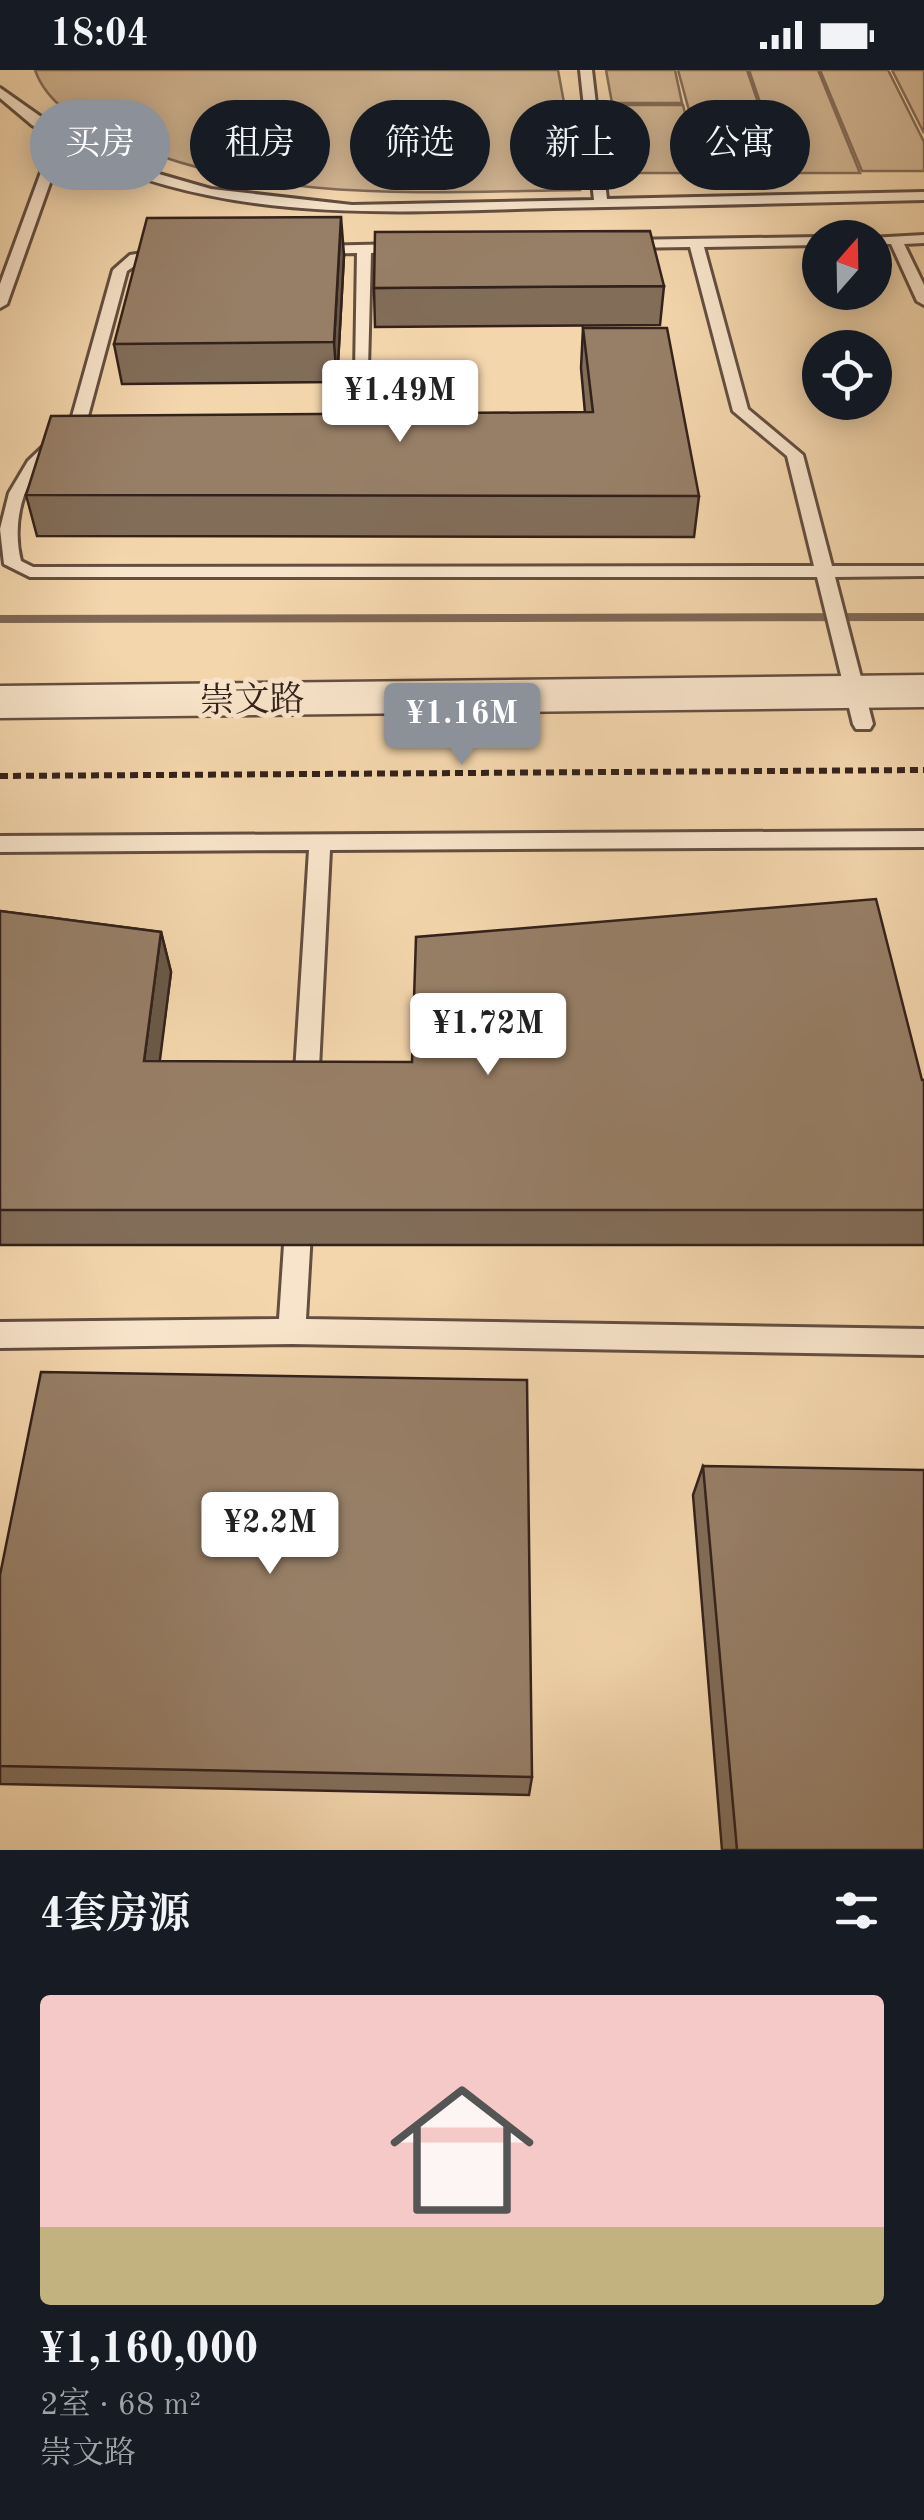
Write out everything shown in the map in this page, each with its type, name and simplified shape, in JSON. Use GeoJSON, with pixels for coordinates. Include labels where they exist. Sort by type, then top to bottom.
{"type":"FeatureCollection","features":[{"type":"Feature","properties":{"kind":"street","name":"崇文路"},"geometry":{"type":"LineString","coordinates":[[0,734],[859,708],[924,691]]}},
{"type":"Feature","properties":{"kind":"street","name":"崇文路"},"geometry":{"type":"LineString","coordinates":[[0,702],[859,708],[924,724]]}},
{"type":"Feature","properties":{"kind":"lane"},"geometry":{"type":"LineString","coordinates":[[586,70],[601,203]]}},
{"type":"Feature","properties":{"kind":"lane"},"geometry":{"type":"LineString","coordinates":[[0,92],[30,121]]}},
{"type":"Feature","properties":{"kind":"lane"},"geometry":{"type":"LineString","coordinates":[[170,182],[204,194],[274,206],[352,209],[924,196]]}},
{"type":"Feature","properties":{"kind":"lane"},"geometry":{"type":"LineString","coordinates":[[0,304],[41,190]]}},
{"type":"Feature","properties":{"kind":"lane"},"geometry":{"type":"LineString","coordinates":[[892,240],[924,240]]}},
{"type":"Feature","properties":{"kind":"lane"},"geometry":{"type":"LineString","coordinates":[[896,240],[924,301]]}},
{"type":"Feature","properties":{"kind":"lane"},"geometry":{"type":"LineString","coordinates":[[599,245],[802,241]]}},
{"type":"Feature","properties":{"kind":"lane"},"geometry":{"type":"LineString","coordinates":[[696,243],[741,412],[783,441],[795,456],[859,708]]}},
{"type":"Feature","properties":{"kind":"lane"},"geometry":{"type":"LineString","coordinates":[[360,369],[364,248]]}},
{"type":"Feature","properties":{"kind":"lane"},"geometry":{"type":"LineString","coordinates":[[306,250],[423,248]]}},
{"type":"Feature","properties":{"kind":"lane"},"geometry":{"type":"LineString","coordinates":[[188,252],[149,253],[127,261],[120,270],[78,420],[70,436],[28,470],[8,522],[8,550],[13,564],[30,572],[924,571]]}},
{"type":"Feature","properties":{"kind":"lane"},"geometry":{"type":"LineString","coordinates":[[0,844],[924,839]]}},
{"type":"Feature","properties":{"kind":"lane"},"geometry":{"type":"LineString","coordinates":[[304,1116],[320,842]]}},
{"type":"Feature","properties":{"kind":"lane"},"geometry":{"type":"LineString","coordinates":[[292,1330],[300,1194]]}},
{"type":"Feature","properties":{"kind":"lane"},"geometry":{"type":"LineString","coordinates":[[0,1335],[292,1330],[924,1342]]}},
{"type":"Feature","properties":{"kind":"path"},"geometry":{"type":"LineString","coordinates":[[0,776],[924,770]]}},
{"type":"Feature","properties":{"kind":"shaded area"},"geometry":{"type":"Polygon","coordinates":[[[35,70],[558,70],[564,100],[510,100],[510,190],[580,190],[402,192],[343,190],[330,189],[330,100],[190,100],[190,165],[170,159],[170,100],[55,100],[35,70]]]}},
{"type":"Feature","properties":{"kind":"shaded area"},"geometry":{"type":"Polygon","coordinates":[[[606,70],[675,70],[681,100],[611,100],[606,70]]]}},
{"type":"Feature","properties":{"kind":"shaded area"},"geometry":{"type":"Polygon","coordinates":[[[678,70],[747,70],[757,100],[686,100],[678,70]]]}},
{"type":"Feature","properties":{"kind":"shaded area"},"geometry":{"type":"Polygon","coordinates":[[[749,70],[818,70],[860,173],[810,173],[810,100],[759,100],[749,70]]]}},
{"type":"Feature","properties":{"kind":"shaded area"},"geometry":{"type":"Polygon","coordinates":[[[820,70],[888,70],[924,142],[924,171],[862,171],[820,70]]]}},
{"type":"Feature","properties":{"kind":"shaded area"},"geometry":{"type":"Polygon","coordinates":[[[892,70],[924,70],[924,133],[892,70]]]}},
{"type":"Feature","properties":{"kind":"shaded area"},"geometry":{"type":"Polygon","coordinates":[[[650,105],[670,105],[670,173],[650,173],[650,105]]]}},
{"type":"Feature","properties":{"kind":"building"},"geometry":{"type":"Polygon","coordinates":[[[341,217],[334,342],[114,344],[147,218],[341,217]]]}},
{"type":"Feature","properties":{"kind":"building"},"geometry":{"type":"Polygon","coordinates":[[[650,231],[664,286],[374,288],[375,232],[650,231]]]}},
{"type":"Feature","properties":{"kind":"building"},"geometry":{"type":"Polygon","coordinates":[[[583,328],[667,328],[699,496],[26,495],[51,416],[593,412],[583,328]]]}},
{"type":"Feature","properties":{"kind":"building"},"geometry":{"type":"Polygon","coordinates":[[[876,899],[924,1080],[924,1210],[0,1210],[0,911],[161,932],[144,1061],[412,1062],[416,937],[876,899]]]}},
{"type":"Feature","properties":{"kind":"building"},"geometry":{"type":"Polygon","coordinates":[[[41,1372],[527,1380],[532,1777],[0,1766],[0,1575],[41,1372]]]}},
{"type":"Feature","properties":{"kind":"building"},"geometry":{"type":"Polygon","coordinates":[[[703,1466],[924,1470],[924,1850],[737,1850],[703,1466]]]}},
{"type":"Feature","properties":{"kind":"waterway"},"geometry":{"type":"LineString","coordinates":[[0,619],[924,617]]}}]}
